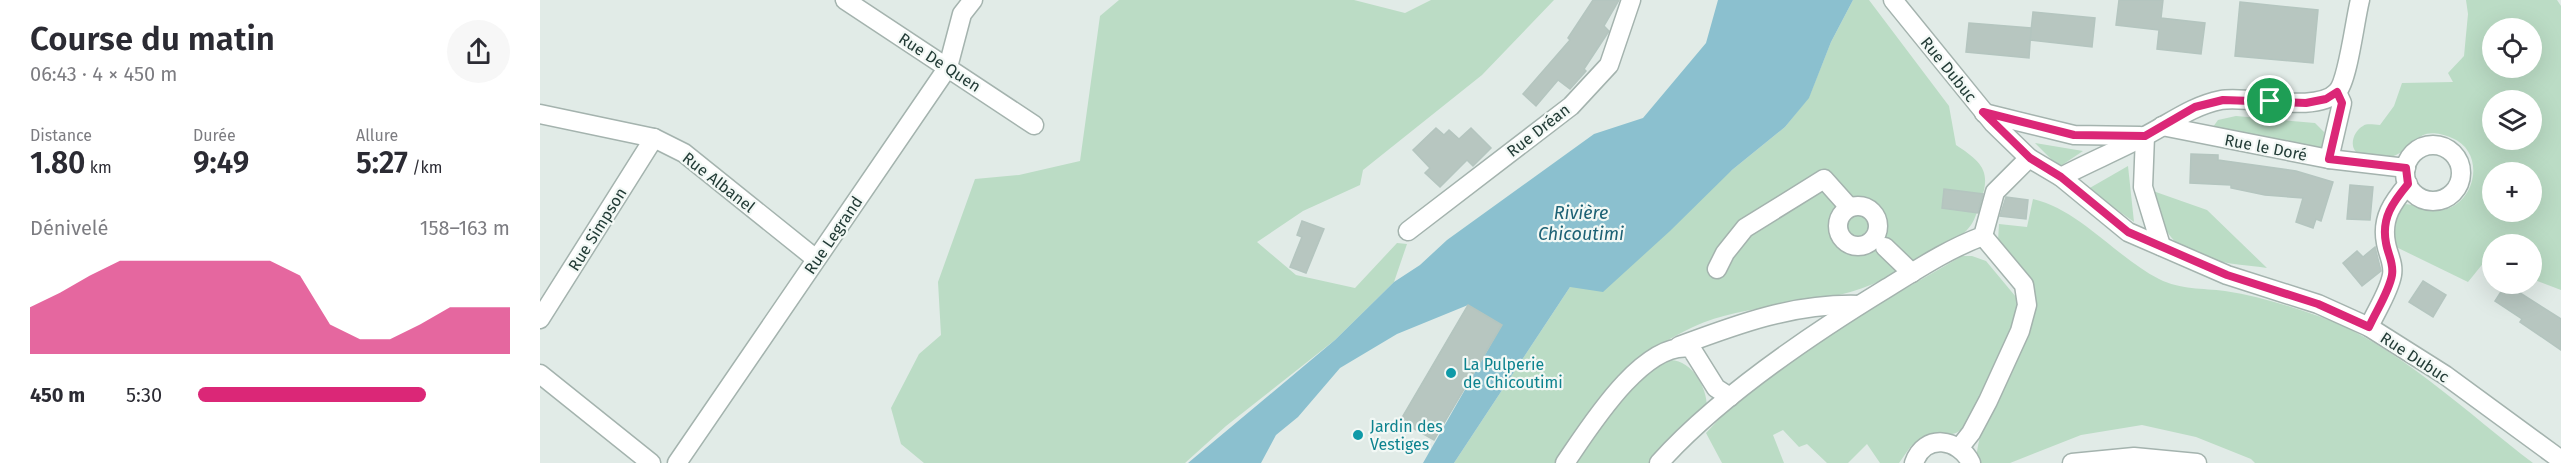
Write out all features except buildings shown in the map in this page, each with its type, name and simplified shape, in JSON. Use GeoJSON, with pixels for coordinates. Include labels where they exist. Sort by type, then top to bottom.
{"type":"FeatureCollection","features":[{"type":"Feature","properties":{"kind":"street","name":"Rue De Quen"},"geometry":{"type":"LineString","coordinates":[[845,0],[1034,125]]}},
{"type":"Feature","properties":{"kind":"street","name":"Rue Legrand"},"geometry":{"type":"LineString","coordinates":[[677,463],[948,67],[962,14],[973,0]]}},
{"type":"Feature","properties":{"kind":"street","name":"Rue Dréan"},"geometry":{"type":"LineString","coordinates":[[1408,231],[1571,106],[1609,65],[1631,0]]}},
{"type":"Feature","properties":{"kind":"street","name":"Rue Dubuc"},"geometry":{"type":"LineString","coordinates":[[1893,0],[1983,112],[2030,158],[2061,177],[2128,232],[2227,275],[2318,304],[2369,327],[2445,375],[2561,460]]}},
{"type":"Feature","properties":{"kind":"street"},"geometry":{"type":"LineString","coordinates":[[2061,177],[2145,136],[2195,107],[2223,100],[2306,103],[2326,99],[2337,92],[2345,79],[2360,0]]}},
{"type":"Feature","properties":{"kind":"street"},"geometry":{"type":"LineString","coordinates":[[2329,159],[2342,103],[2337,92]]}},
{"type":"Feature","properties":{"kind":"street"},"geometry":{"type":"LineString","coordinates":[[1983,112],[2074,135],[2145,136]]}},
{"type":"Feature","properties":{"kind":"street","name":"Rue Albanel"},"geometry":{"type":"LineString","coordinates":[[540,114],[654,138],[684,153],[816,260]]}},
{"type":"Feature","properties":{"kind":"street","name":"Rue le Doré"},"geometry":{"type":"LineString","coordinates":[[2162,126],[2407,176],[2391,204],[2386,220],[2386,244],[2393,263],[2391,278],[2369,327]]}},
{"type":"Feature","properties":{"kind":"street"},"geometry":{"type":"LineString","coordinates":[[2145,136],[2143,187],[2161,246]]}},
{"type":"Feature","properties":{"kind":"street","name":"Rue Simpson"},"geometry":{"type":"LineString","coordinates":[[540,319],[654,138]]}},
{"type":"Feature","properties":{"kind":"street"},"geometry":{"type":"LineString","coordinates":[[1983,236],[1995,192],[2030,158]]}},
{"type":"Feature","properties":{"kind":"street"},"geometry":{"type":"LineString","coordinates":[[1717,269],[1725,253],[1745,228],[1824,179],[1849,207]]}},
{"type":"Feature","properties":{"kind":"street"},"geometry":{"type":"LineString","coordinates":[[1659,463],[1730,397],[1832,321],[1959,245],[1983,236]]}},
{"type":"Feature","properties":{"kind":"street"},"geometry":{"type":"LineString","coordinates":[[1960,447],[1971,434],[1988,401],[2020,331],[2027,305],[2024,285],[1983,236]]}},
{"type":"Feature","properties":{"kind":"street"},"geometry":{"type":"LineString","coordinates":[[1885,247],[1912,273]]}},
{"type":"Feature","properties":{"kind":"street"},"geometry":{"type":"LineString","coordinates":[[1564,463],[1622,384],[1650,360],[1679,346],[1752,319],[1826,305],[1859,305]]}},
{"type":"Feature","properties":{"kind":"street"},"geometry":{"type":"LineString","coordinates":[[1679,346],[1691,348],[1716,388],[1730,397]]}},
{"type":"Feature","properties":{"kind":"street"},"geometry":{"type":"LineString","coordinates":[[540,374],[651,463]]}},
{"type":"Feature","properties":{"kind":"street"},"geometry":{"type":"LineString","coordinates":[[1914,463],[1922,450],[1930,445],[1951,443],[1960,447],[1971,463]]}},
{"type":"Feature","properties":{"kind":"street"},"geometry":{"type":"LineString","coordinates":[[2072,463],[2134,457],[2197,463]]}},
{"type":"Feature","properties":{"kind":"green space"},"geometry":{"type":"Polygon","coordinates":[[[1119,0],[1354,0],[1405,13],[1431,0],[1554,0],[1482,75],[1363,170],[1360,185],[1303,211],[1257,242],[1296,275],[1355,288],[1397,243],[1407,244],[1394,282],[1335,340],[1226,426],[1185,463],[924,463],[901,444],[891,408],[919,354],[941,335],[938,282],[975,179],[1019,175],[1080,161],[1100,16],[1119,0]]]}},
{"type":"Feature","properties":{"kind":"green space"},"geometry":{"type":"Polygon","coordinates":[[[1853,0],[1869,0],[1949,106],[1956,145],[1972,156],[1982,167],[1984,190],[1974,219],[1966,231],[1948,244],[1892,275],[1861,289],[1821,299],[1728,315],[1693,327],[1668,340],[1647,353],[1613,383],[1598,400],[1557,463],[1454,463],[1570,287],[1732,170],[1785,127],[1809,97],[1831,42],[1853,0]]]}},
{"type":"Feature","properties":{"kind":"green space"},"geometry":{"type":"Polygon","coordinates":[[[2466,0],[2557,0],[2561,6],[2561,290],[2542,283],[2542,234],[2482,234],[2482,265],[2468,282],[2392,245],[2390,214],[2403,204],[2441,210],[2457,203],[2471,185],[2473,163],[2462,144],[2441,134],[2425,134],[2403,151],[2388,158],[2374,158],[2357,153],[2353,145],[2354,136],[2359,128],[2365,125],[2380,125],[2394,106],[2402,83],[2453,82],[2448,73],[2464,56],[2468,14],[2466,0]]]}},
{"type":"Feature","properties":{"kind":"green space"},"geometry":{"type":"Polygon","coordinates":[[[2236,116],[2315,123],[2324,132],[2323,148],[2319,151],[2213,127],[2218,120],[2236,116]]]}},
{"type":"Feature","properties":{"kind":"green space"},"geometry":{"type":"Polygon","coordinates":[[[2035,143],[2083,151],[2059,167],[2035,143]]]}},
{"type":"Feature","properties":{"kind":"green space"},"geometry":{"type":"Polygon","coordinates":[[[2128,166],[2134,222],[2088,189],[2128,166]]]}},
{"type":"Feature","properties":{"kind":"green space"},"geometry":{"type":"Polygon","coordinates":[[[2153,191],[2207,210],[2267,268],[2210,259],[2184,248],[2173,240],[2165,228],[2153,191]]]}},
{"type":"Feature","properties":{"kind":"green space"},"geometry":{"type":"Polygon","coordinates":[[[2033,199],[2050,205],[2082,223],[2143,270],[2167,283],[2225,291],[2286,305],[2348,329],[2376,344],[2431,382],[2533,463],[2255,463],[2251,459],[2196,437],[2142,425],[2081,435],[2010,463],[1977,463],[1988,412],[2029,315],[1998,241],[1999,224],[2027,227],[2033,199]]]}},
{"type":"Feature","properties":{"kind":"green space"},"geometry":{"type":"Polygon","coordinates":[[[1962,256],[1972,256],[1986,261],[2016,297],[2018,307],[2016,319],[1964,428],[1956,433],[1927,441],[1923,439],[1911,446],[1899,463],[1880,463],[1867,444],[1848,463],[1827,463],[1807,444],[1799,447],[1783,430],[1773,435],[1784,463],[1722,463],[1706,433],[1737,400],[1851,320],[1962,256]]]}},
{"type":"Feature","properties":{"kind":"green space"},"geometry":{"type":"Polygon","coordinates":[[[1671,360],[1679,361],[1697,376],[1704,391],[1707,407],[1657,463],[1574,463],[1628,390],[1656,367],[1671,360]]]}},
{"type":"Feature","properties":{"kind":"water","name":"Rivière Chicoutimi"},"geometry":{"type":"Polygon","coordinates":[[[1718,0],[1853,0],[1831,42],[1809,98],[1785,127],[1732,170],[1603,292],[1570,287],[1454,463],[1423,463],[1502,325],[1468,305],[1397,334],[1340,368],[1298,417],[1276,435],[1261,463],[1188,463],[1335,340],[1394,282],[1420,265],[1447,240],[1594,134],[1643,118],[1706,43],[1718,0]]]}},
{"type":"Feature","properties":{"kind":"place","name":"La Pulperie de Chicoutimi"},"geometry":{"type":"Point","coordinates":[1451,373]}},
{"type":"Feature","properties":{"kind":"place","name":"Jardin des Vestiges"},"geometry":{"type":"Point","coordinates":[1358,435]}},
{"type":"Feature","properties":{"kind":"route"},"geometry":{"type":"LineString","coordinates":[[2337,92],[2342,103],[2329,159],[2406,168],[2408,184],[2391,204],[2386,220],[2386,244],[2393,263],[2391,278],[2369,327],[2318,304],[2227,275],[2128,232],[2061,177],[2030,158],[1983,112],[2074,135],[2145,136],[2195,107],[2223,100],[2270,101],[2306,103],[2326,99],[2337,92]]}}]}
